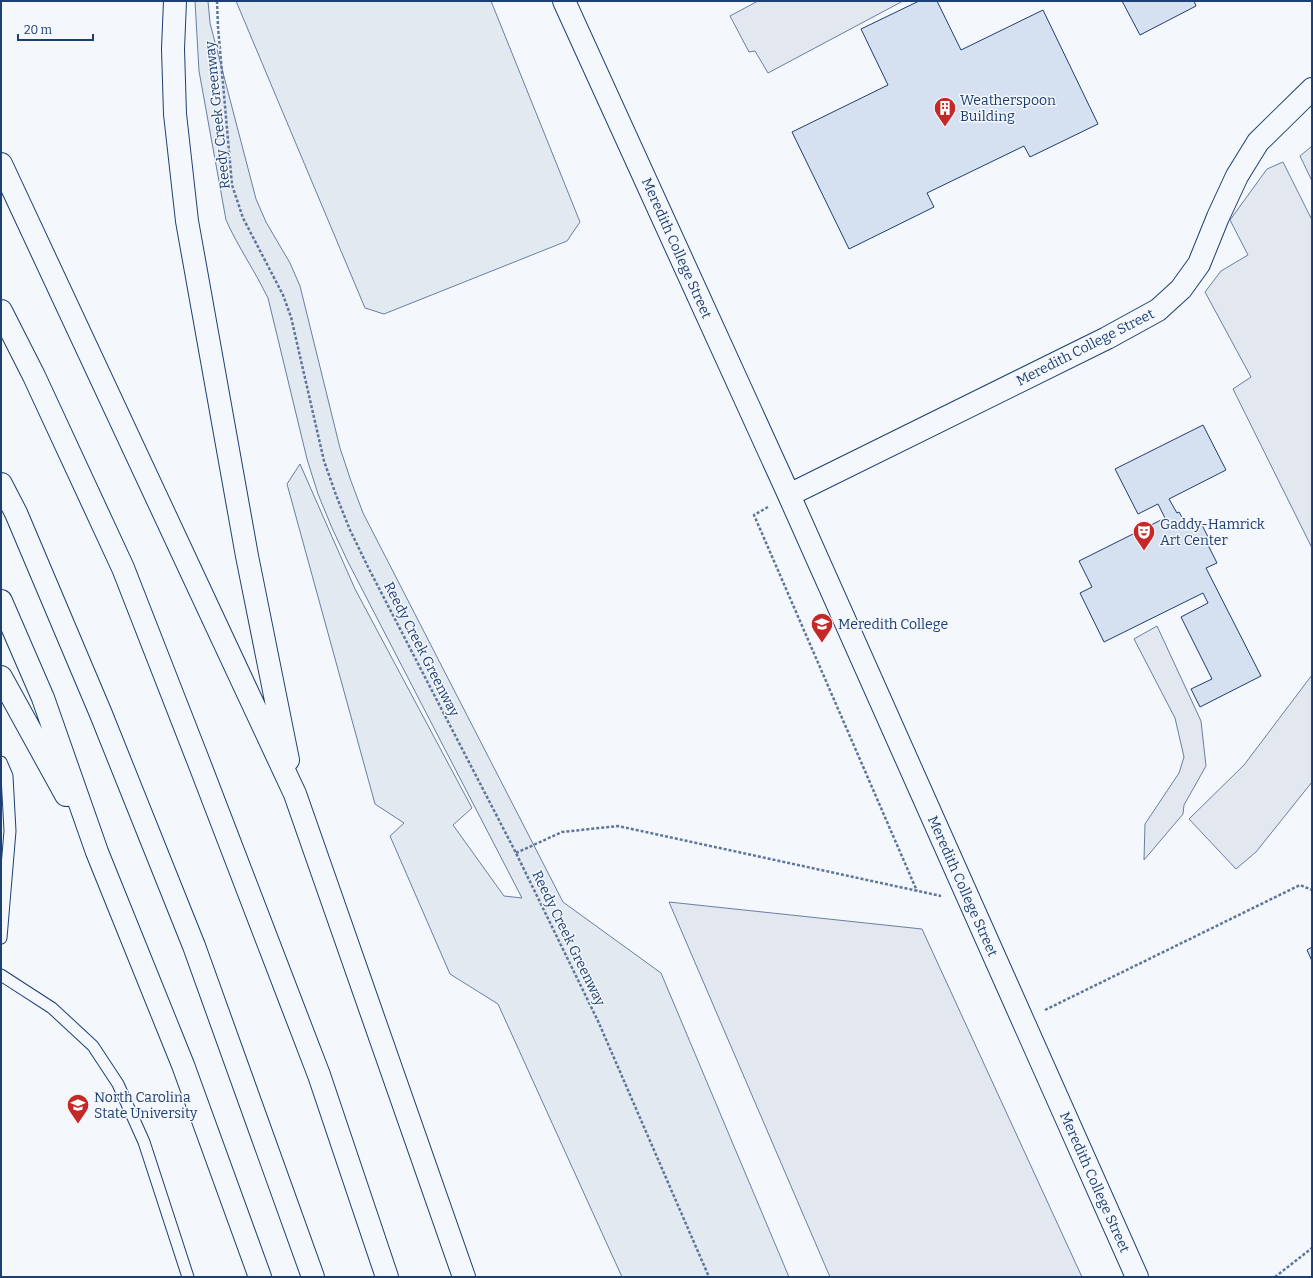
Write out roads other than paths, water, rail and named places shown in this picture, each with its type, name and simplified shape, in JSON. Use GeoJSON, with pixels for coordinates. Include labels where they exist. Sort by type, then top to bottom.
{"type":"FeatureCollection","features":[{"type":"Feature","properties":{"kind":"main road"},"geometry":{"type":"LineString","coordinates":[[161,1],[173,49]]}},
{"type":"Feature","properties":{"kind":"main road"},"geometry":{"type":"LineString","coordinates":[[175,1],[173,49],[175,114],[187,221],[247,556],[294,794]]}},
{"type":"Feature","properties":{"kind":"main road","name":"Meredith College Street"},"geometry":{"type":"LineString","coordinates":[[564,1],[789,495],[1137,1277]]}},
{"type":"Feature","properties":{"kind":"main road","name":"Meredith College Street"},"geometry":{"type":"LineString","coordinates":[[789,495],[1107,338],[1158,310],[1180,289],[1199,264],[1218,217],[1238,176],[1258,142],[1312,89]]}},
{"type":"Feature","properties":{"kind":"main road"},"geometry":{"type":"LineString","coordinates":[[1,164],[294,794],[464,1275]]}},
{"type":"Feature","properties":{"kind":"main road"},"geometry":{"type":"LineString","coordinates":[[1,311],[34,376],[123,568],[319,1075],[387,1277]]}},
{"type":"Feature","properties":{"kind":"main road"},"geometry":{"type":"LineString","coordinates":[[1,484],[16,513],[101,714],[194,946],[313,1277]]}},
{"type":"Feature","properties":{"kind":"main road"},"geometry":{"type":"LineString","coordinates":[[1,601],[43,698],[97,852],[182,1065],[260,1277]]}},
{"type":"Feature","properties":{"kind":"main road"},"geometry":{"type":"LineString","coordinates":[[1,677],[97,852]]}},
{"type":"Feature","properties":{"kind":"lane"},"geometry":{"type":"LineString","coordinates":[[1,762],[7,776],[10,831],[1,938]]}},
{"type":"Feature","properties":{"kind":"lane"},"geometry":{"type":"LineString","coordinates":[[1,974],[52,1008],[93,1046],[118,1084],[144,1142],[188,1277]]}},
{"type":"Feature","properties":{"kind":"place","name":"Weatherspoon Building"},"geometry":{"type":"Point","coordinates":[945,128]}},
{"type":"Feature","properties":{"kind":"place","name":"Gaddy-Hamrick Art Center"},"geometry":{"type":"Point","coordinates":[1144,552]}},
{"type":"Feature","properties":{"kind":"place","name":"Meredith College"},"geometry":{"type":"Point","coordinates":[822,644]}},
{"type":"Feature","properties":{"kind":"place","name":"North Carolina State University"},"geometry":{"type":"Point","coordinates":[78,1124]}}]}
